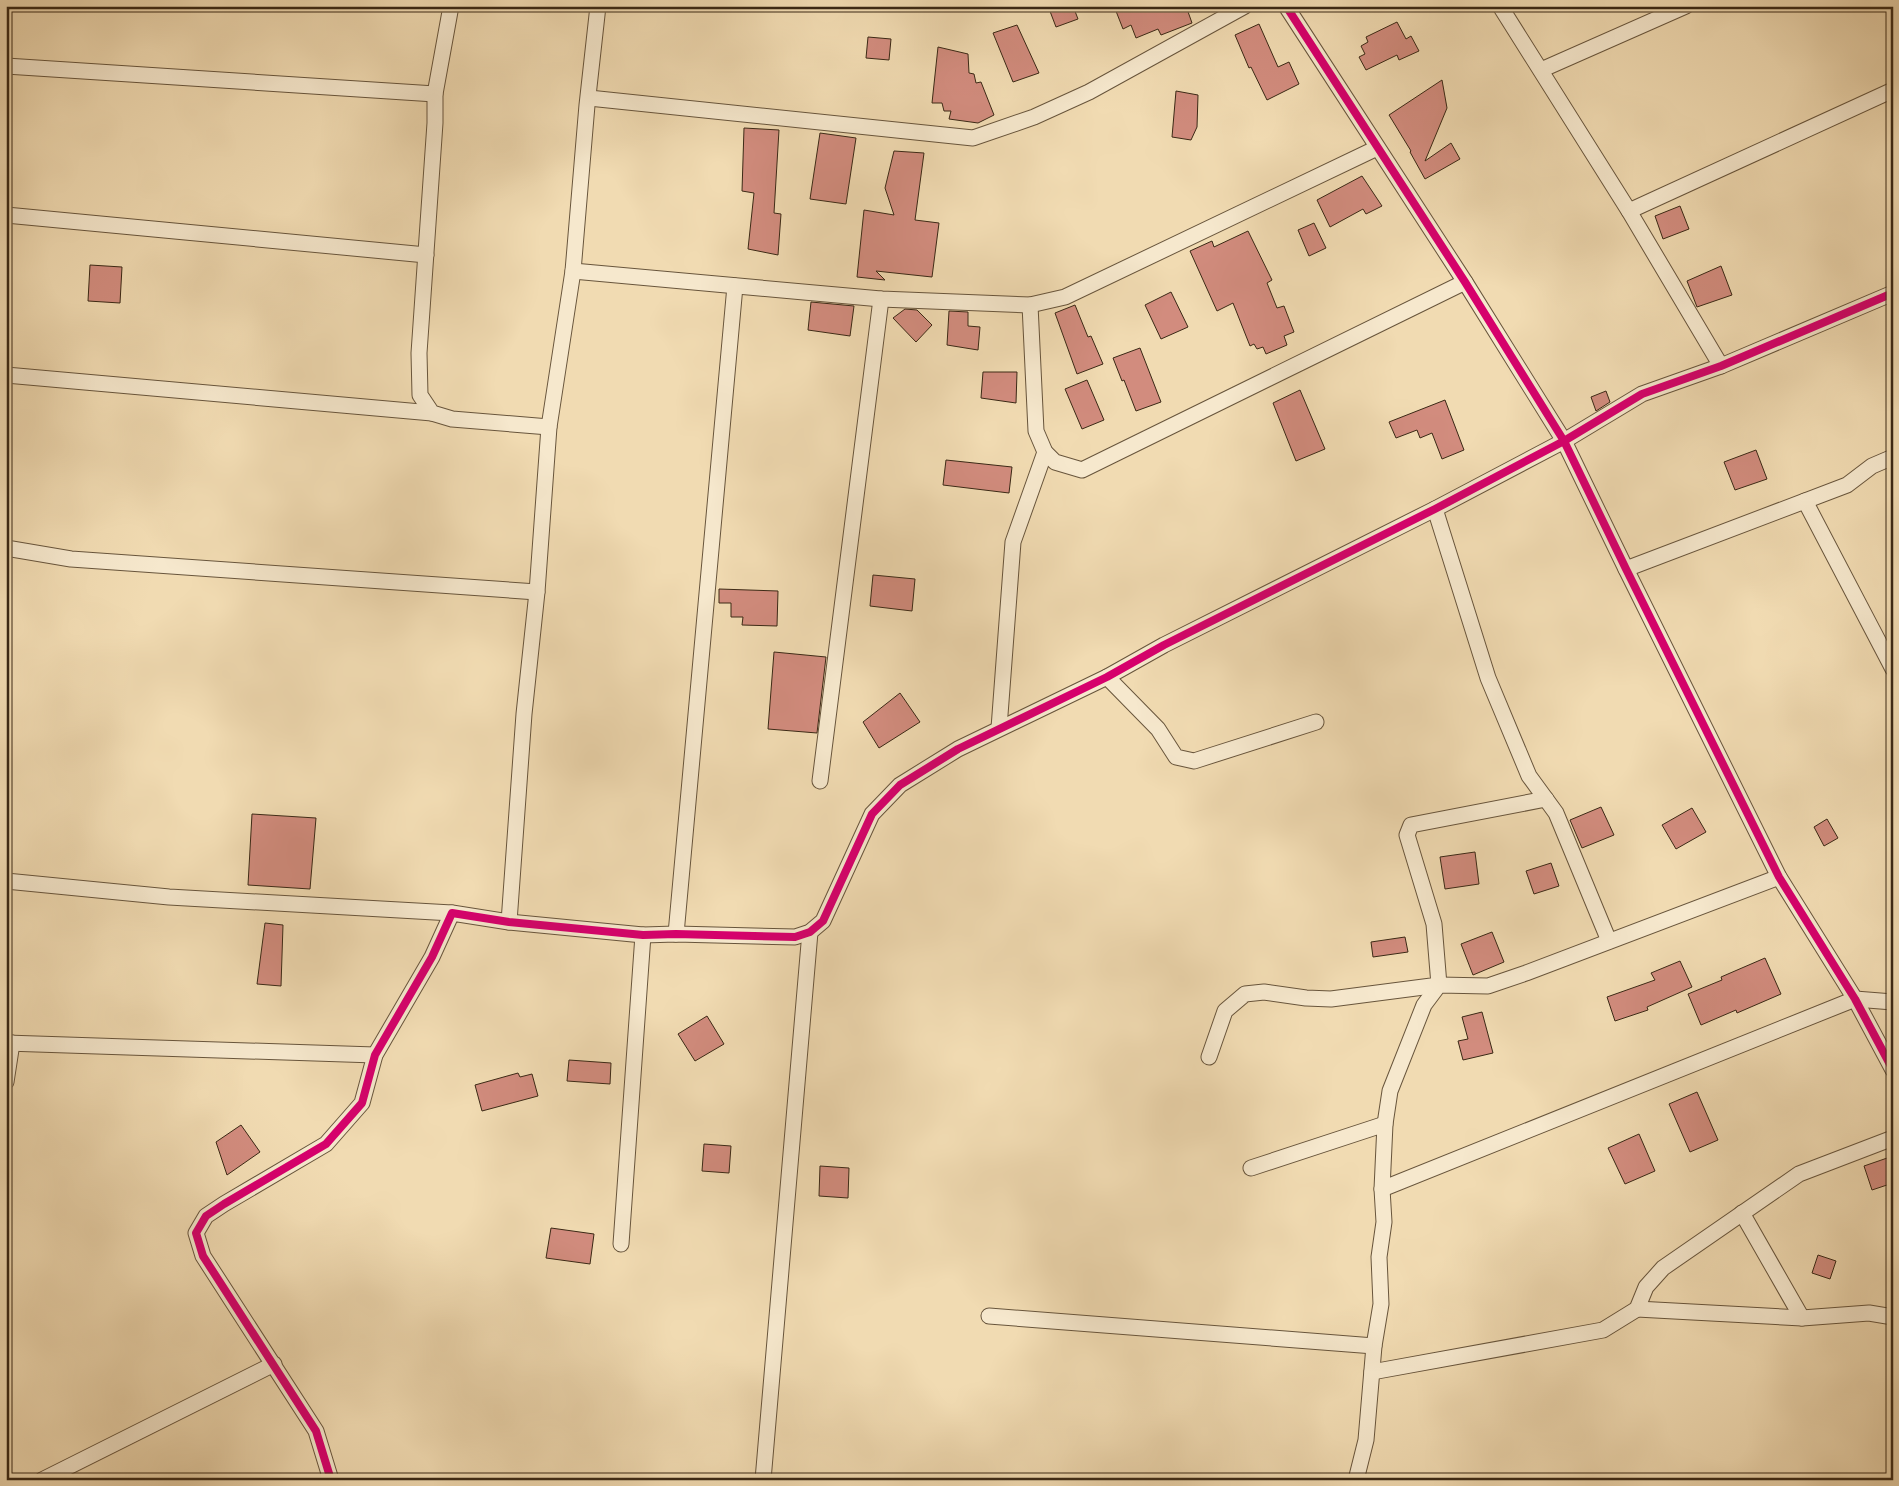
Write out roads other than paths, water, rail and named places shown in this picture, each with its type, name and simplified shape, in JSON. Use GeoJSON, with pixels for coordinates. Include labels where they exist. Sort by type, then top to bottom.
{"type":"FeatureCollection","features":[{"type":"Feature","properties":{"kind":"street"},"geometry":{"type":"LineString","coordinates":[[432,413],[420,395],[419,353],[435,94],[451,6]]}},
{"type":"Feature","properties":{"kind":"street"},"geometry":{"type":"LineString","coordinates":[[509,922],[524,714],[537,592],[550,427],[572,271],[598,6]]}},
{"type":"Feature","properties":{"kind":"street"},"geometry":{"type":"LineString","coordinates":[[588,98],[973,138],[1034,117],[1088,92],[1245,6]]}},
{"type":"Feature","properties":{"kind":"street"},"geometry":{"type":"LineString","coordinates":[[1286,6],[1465,282],[1564,441],[1626,570],[1779,876],[1855,999],[1893,1070]]}},
{"type":"Feature","properties":{"kind":"street"},"geometry":{"type":"LineString","coordinates":[[1500,6],[1629,211],[1722,366]]}},
{"type":"Feature","properties":{"kind":"street"},"geometry":{"type":"LineString","coordinates":[[1541,70],[1686,6]]}},
{"type":"Feature","properties":{"kind":"street"},"geometry":{"type":"LineString","coordinates":[[6,66],[435,94]]}},
{"type":"Feature","properties":{"kind":"street"},"geometry":{"type":"LineString","coordinates":[[1629,211],[1893,90]]}},
{"type":"Feature","properties":{"kind":"street"},"geometry":{"type":"LineString","coordinates":[[572,271],[881,300],[1030,306],[1065,297],[1377,148]]}},
{"type":"Feature","properties":{"kind":"street"},"geometry":{"type":"LineString","coordinates":[[6,215],[426,254]]}},
{"type":"Feature","properties":{"kind":"street"},"geometry":{"type":"LineString","coordinates":[[1030,306],[1036,431],[1045,452],[1055,462],[1082,470],[1465,282]]}},
{"type":"Feature","properties":{"kind":"street"},"geometry":{"type":"LineString","coordinates":[[676,934],[735,286]]}},
{"type":"Feature","properties":{"kind":"street"},"geometry":{"type":"LineString","coordinates":[[6,881],[179,897],[452,913],[509,922],[643,935],[795,937],[810,932],[822,921],[872,814],[900,785],[958,749],[1107,676],[1164,645],[1435,509],[1564,441],[1642,394],[1722,366],[1893,293]]}},
{"type":"Feature","properties":{"kind":"street"},"geometry":{"type":"LineString","coordinates":[[820,780],[881,300]]}},
{"type":"Feature","properties":{"kind":"street"},"geometry":{"type":"LineString","coordinates":[[6,375],[432,413],[452,419],[550,427]]}},
{"type":"Feature","properties":{"kind":"street"},"geometry":{"type":"LineString","coordinates":[[999,728],[1013,542],[1045,452]]}},
{"type":"Feature","properties":{"kind":"street"},"geometry":{"type":"LineString","coordinates":[[1626,570],[1847,484],[1872,466],[1893,457]]}},
{"type":"Feature","properties":{"kind":"street"},"geometry":{"type":"LineString","coordinates":[[1805,501],[1893,669]]}},
{"type":"Feature","properties":{"kind":"street"},"geometry":{"type":"LineString","coordinates":[[1435,509],[1488,678],[1529,776],[1556,813],[1609,941]]}},
{"type":"Feature","properties":{"kind":"street"},"geometry":{"type":"LineString","coordinates":[[6,548],[71,559],[537,592]]}},
{"type":"Feature","properties":{"kind":"street"},"geometry":{"type":"LineString","coordinates":[[1107,676],[1158,729],[1176,757],[1194,761],[1316,722]]}},
{"type":"Feature","properties":{"kind":"street"},"geometry":{"type":"LineString","coordinates":[[1356,1480],[1366,1440],[1374,1346],[1381,1304],[1379,1257],[1384,1222],[1382,1189],[1385,1124],[1390,1091],[1424,1005],[1439,985],[1434,924],[1407,835],[1411,825],[1546,799]]}},
{"type":"Feature","properties":{"kind":"street"},"geometry":{"type":"LineString","coordinates":[[1209,1057],[1225,1011],[1244,994],[1264,992],[1306,998],[1331,999],[1439,985],[1488,986],[1526,974],[1779,876]]}},
{"type":"Feature","properties":{"kind":"street"},"geometry":{"type":"LineString","coordinates":[[331,1480],[316,1431],[203,1256],[196,1233],[206,1216],[326,1144],[362,1103],[375,1055],[432,957],[452,913]]}},
{"type":"Feature","properties":{"kind":"street"},"geometry":{"type":"LineString","coordinates":[[763,1480],[810,932]]}},
{"type":"Feature","properties":{"kind":"street"},"geometry":{"type":"LineString","coordinates":[[620,1244],[643,935]]}},
{"type":"Feature","properties":{"kind":"street"},"geometry":{"type":"LineString","coordinates":[[1382,1189],[1855,999],[1893,1002]]}},
{"type":"Feature","properties":{"kind":"street"},"geometry":{"type":"LineString","coordinates":[[6,1082],[9,1043],[375,1055]]}},
{"type":"Feature","properties":{"kind":"street"},"geometry":{"type":"LineString","coordinates":[[1252,1168],[1385,1124]]}},
{"type":"Feature","properties":{"kind":"street"},"geometry":{"type":"LineString","coordinates":[[1372,1372],[1602,1330],[1637,1309],[1646,1287],[1663,1268],[1799,1174],[1893,1138]]}},
{"type":"Feature","properties":{"kind":"street"},"geometry":{"type":"LineString","coordinates":[[1742,1213],[1802,1318]]}},
{"type":"Feature","properties":{"kind":"street"},"geometry":{"type":"LineString","coordinates":[[1637,1309],[1802,1318],[1870,1313],[1893,1317]]}},
{"type":"Feature","properties":{"kind":"street"},"geometry":{"type":"LineString","coordinates":[[989,1316],[1374,1346]]}},
{"type":"Feature","properties":{"kind":"street"},"geometry":{"type":"LineString","coordinates":[[42,1480],[274,1364]]}}]}
